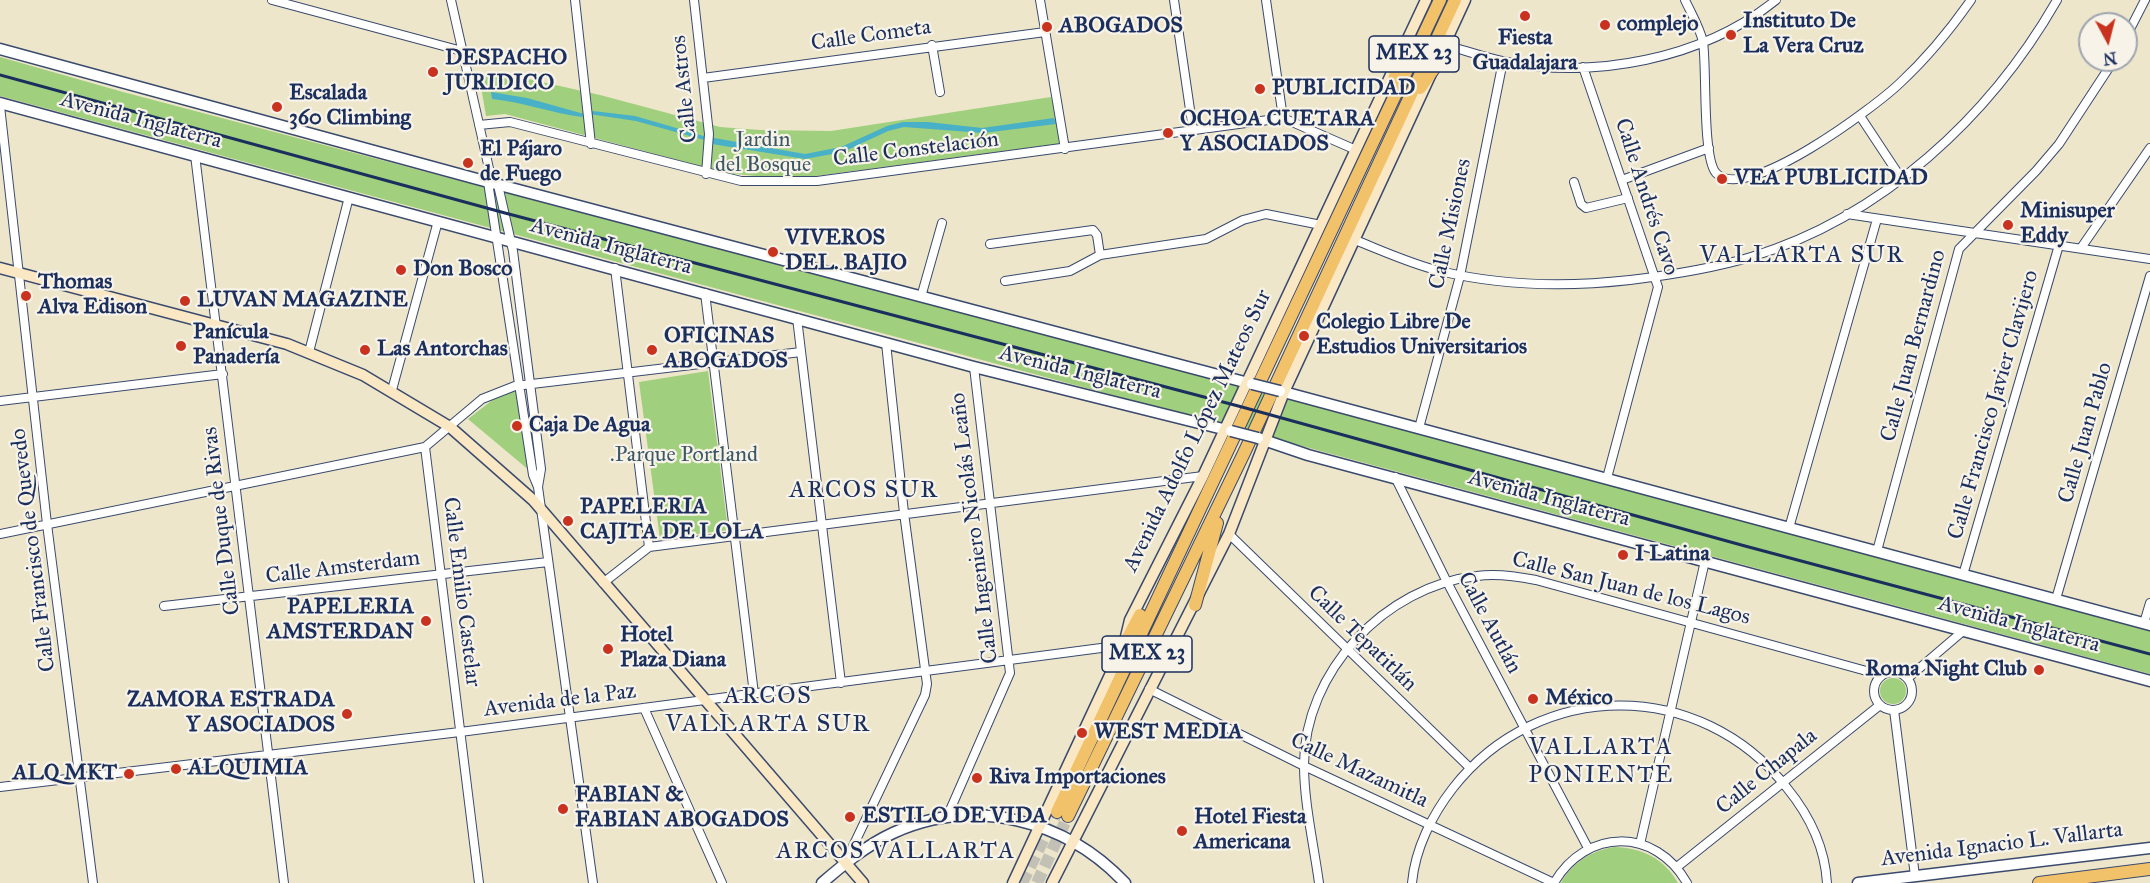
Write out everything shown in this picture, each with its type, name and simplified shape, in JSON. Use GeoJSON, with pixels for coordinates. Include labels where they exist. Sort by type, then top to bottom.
{"type":"FeatureCollection","features":[{"type":"Feature","properties":{"kind":"main road","name":"Avenida Adolfo López Mateos Sur"},"geometry":{"type":"LineString","coordinates":[[1013,883],[1124,645],[1130,620],[1250,383],[1426,0]]}},
{"type":"Feature","properties":{"kind":"main road","name":"Avenida Adolfo López Mateos Sur"},"geometry":{"type":"LineString","coordinates":[[1440,0],[1201,504],[1062,814],[1225,492],[1455,0]]}},
{"type":"Feature","properties":{"kind":"main road"},"geometry":{"type":"LineString","coordinates":[[1052,883],[1229,534],[1261,439],[1282,391],[1355,240],[1465,0]]}},
{"type":"Feature","properties":{"kind":"main road"},"geometry":{"type":"LineString","coordinates":[[1389,108],[1399,57]]}},
{"type":"Feature","properties":{"kind":"main road"},"geometry":{"type":"LineString","coordinates":[[1402,113],[1435,67]]}},
{"type":"Feature","properties":{"kind":"main road"},"geometry":{"type":"LineString","coordinates":[[0,268],[217,325],[309,352],[392,390],[450,427],[495,464],[542,510],[863,883]]}},
{"type":"Feature","properties":{"kind":"main road"},"geometry":{"type":"LineString","coordinates":[[1195,604],[1225,492]]}},
{"type":"Feature","properties":{"kind":"main road"},"geometry":{"type":"LineString","coordinates":[[1124,645],[1177,541],[1201,504]]}},
{"type":"Feature","properties":{"kind":"main road","name":"Avenida Ignacio L. Vallarta"},"geometry":{"type":"LineString","coordinates":[[2039,883],[2150,869]]}},
{"type":"Feature","properties":{"kind":"street"},"geometry":{"type":"LineString","coordinates":[[272,0],[462,51]]}},
{"type":"Feature","properties":{"kind":"street"},"geometry":{"type":"LineString","coordinates":[[451,0],[492,180],[510,240],[541,469],[538,487]]}},
{"type":"Feature","properties":{"kind":"street"},"geometry":{"type":"LineString","coordinates":[[575,0],[591,144]]}},
{"type":"Feature","properties":{"kind":"street","name":"Calle Astros"},"geometry":{"type":"LineString","coordinates":[[694,0],[709,134],[706,174]]}},
{"type":"Feature","properties":{"kind":"street"},"geometry":{"type":"LineString","coordinates":[[1040,0],[1065,149]]}},
{"type":"Feature","properties":{"kind":"street"},"geometry":{"type":"LineString","coordinates":[[1174,0],[1193,130]]}},
{"type":"Feature","properties":{"kind":"street"},"geometry":{"type":"LineString","coordinates":[[1266,0],[1283,118],[1356,150]]}},
{"type":"Feature","properties":{"kind":"street"},"geometry":{"type":"LineString","coordinates":[[1685,0],[1703,42],[1709,148],[1716,173],[1730,179],[1743,179],[1762,173],[1802,152],[1860,116],[1899,84],[1929,54],[1971,0]]}},
{"type":"Feature","properties":{"kind":"street"},"geometry":{"type":"LineString","coordinates":[[1445,45],[1503,61],[1583,67],[1643,60],[1703,42],[1776,0]]}},
{"type":"Feature","properties":{"kind":"street"},"geometry":{"type":"LineString","coordinates":[[1355,240],[1407,261],[1460,276],[1509,282],[1557,284],[1606,283],[1656,277],[1752,256],[1804,236],[1847,214],[1901,178],[1955,133],[2002,83],[2057,0]]}},
{"type":"Feature","properties":{"kind":"street"},"geometry":{"type":"LineString","coordinates":[[2138,14],[2145,0]]}},
{"type":"Feature","properties":{"kind":"street","name":"Calle Cometa"},"geometry":{"type":"LineString","coordinates":[[703,78],[932,45],[1045,32]]}},
{"type":"Feature","properties":{"kind":"street"},"geometry":{"type":"LineString","coordinates":[[932,45],[940,92]]}},
{"type":"Feature","properties":{"kind":"street","name":"Avenida Inglaterra"},"geometry":{"type":"LineString","coordinates":[[0,49],[2147,624]]}},
{"type":"Feature","properties":{"kind":"street","name":"Calle Misiones"},"geometry":{"type":"LineString","coordinates":[[1419,428],[1460,276],[1503,61]]}},
{"type":"Feature","properties":{"kind":"street","name":"Calle Andrés Cavo"},"geometry":{"type":"LineString","coordinates":[[1583,67],[1656,277],[1658,294],[1607,478]]}},
{"type":"Feature","properties":{"kind":"street","name":"Calle Juan Bernardino"},"geometry":{"type":"LineString","coordinates":[[1877,551],[1959,249],[1970,234],[2029,178],[2059,144],[2106,72]]}},
{"type":"Feature","properties":{"kind":"street","name":"Avenida Inglaterra"},"geometry":{"type":"LineString","coordinates":[[0,105],[615,268],[974,367],[1261,439],[1308,455],[2150,681]]}},
{"type":"Feature","properties":{"kind":"street","name":"Calle Francisco de Quevedo"},"geometry":{"type":"LineString","coordinates":[[0,105],[47,524],[93,883]]}},
{"type":"Feature","properties":{"kind":"street"},"geometry":{"type":"LineString","coordinates":[[1860,116],[1901,178]]}},
{"type":"Feature","properties":{"kind":"street","name":"Calle Constelación"},"geometry":{"type":"LineString","coordinates":[[479,125],[504,121],[706,174],[741,181],[817,182],[1283,118]]}},
{"type":"Feature","properties":{"kind":"street"},"geometry":{"type":"LineString","coordinates":[[1622,180],[1709,148]]}},
{"type":"Feature","properties":{"kind":"street"},"geometry":{"type":"LineString","coordinates":[[2081,248],[2150,148]]}},
{"type":"Feature","properties":{"kind":"street","name":"Calle Duque de Rivas"},"geometry":{"type":"LineString","coordinates":[[195,156],[284,883]]}},
{"type":"Feature","properties":{"kind":"street"},"geometry":{"type":"LineString","coordinates":[[492,180],[518,385],[532,475],[538,487],[542,510],[568,717],[593,883]]}},
{"type":"Feature","properties":{"kind":"street"},"geometry":{"type":"LineString","coordinates":[[1575,182],[1581,204],[1586,208],[1629,198]]}},
{"type":"Feature","properties":{"kind":"street"},"geometry":{"type":"LineString","coordinates":[[309,352],[349,197]]}},
{"type":"Feature","properties":{"kind":"street"},"geometry":{"type":"LineString","coordinates":[[1005,281],[1071,270],[1091,257],[1100,255],[1198,241],[1243,220],[1266,214],[1321,225]]}},
{"type":"Feature","properties":{"kind":"street"},"geometry":{"type":"LineString","coordinates":[[1847,214],[2150,259]]}},
{"type":"Feature","properties":{"kind":"street"},"geometry":{"type":"LineString","coordinates":[[1789,528],[1877,219]]}},
{"type":"Feature","properties":{"kind":"street"},"geometry":{"type":"LineString","coordinates":[[392,390],[438,221]]}},
{"type":"Feature","properties":{"kind":"street"},"geometry":{"type":"LineString","coordinates":[[921,297],[942,223]]}},
{"type":"Feature","properties":{"kind":"street"},"geometry":{"type":"LineString","coordinates":[[990,244],[1089,229],[1097,235],[1100,255]]}},
{"type":"Feature","properties":{"kind":"street","name":"Calle Francisco Javier Clavijero"},"geometry":{"type":"LineString","coordinates":[[1964,575],[2059,246]]}},
{"type":"Feature","properties":{"kind":"street"},"geometry":{"type":"LineString","coordinates":[[615,268],[649,547]]}},
{"type":"Feature","properties":{"kind":"street","name":"Calle Juan Pablo"},"geometry":{"type":"LineString","coordinates":[[2056,599],[2150,276]]}},
{"type":"Feature","properties":{"kind":"street"},"geometry":{"type":"LineString","coordinates":[[705,293],[754,694]]}},
{"type":"Feature","properties":{"kind":"street"},"geometry":{"type":"LineString","coordinates":[[797,318],[841,683]]}},
{"type":"Feature","properties":{"kind":"street"},"geometry":{"type":"LineString","coordinates":[[845,863],[925,695],[925,672],[904,513],[886,343]]}},
{"type":"Feature","properties":{"kind":"street"},"geometry":{"type":"LineString","coordinates":[[0,534],[425,447],[482,399],[518,385],[801,352]]}},
{"type":"Feature","properties":{"kind":"street","name":"Calle Ingeniero Nicolás Leaño"},"geometry":{"type":"LineString","coordinates":[[947,817],[1007,684],[1010,662],[974,367]]}},
{"type":"Feature","properties":{"kind":"street"},"geometry":{"type":"LineString","coordinates":[[0,401],[223,374]]}},
{"type":"Feature","properties":{"kind":"street","name":"Calle Emilio Castelar"},"geometry":{"type":"LineString","coordinates":[[425,447],[479,883]]}},
{"type":"Feature","properties":{"kind":"street"},"geometry":{"type":"LineString","coordinates":[[603,583],[649,547],[1203,476]]}},
{"type":"Feature","properties":{"kind":"street","name":"Calle Autlán"},"geometry":{"type":"LineString","coordinates":[[1395,477],[1447,582],[1588,848]]}},
{"type":"Feature","properties":{"kind":"street","name":"Calle Tepatitlán"},"geometry":{"type":"LineString","coordinates":[[1229,534],[1470,768]]}},
{"type":"Feature","properties":{"kind":"street"},"geometry":{"type":"LineString","coordinates":[[1640,844],[1705,561]]}},
{"type":"Feature","properties":{"kind":"street","name":"Calle Amsterdam"},"geometry":{"type":"LineString","coordinates":[[164,606],[548,562]]}},
{"type":"Feature","properties":{"kind":"street","name":"Calle San Juan de los Lagos"},"geometry":{"type":"LineString","coordinates":[[1319,883],[1304,766],[1314,708],[1332,670],[1347,650],[1380,616],[1407,598],[1447,582],[1496,574],[1536,580],[1881,675]]}},
{"type":"Feature","properties":{"kind":"street"},"geometry":{"type":"LineString","coordinates":[[2147,624],[2150,603]]}},
{"type":"Feature","properties":{"kind":"street"},"geometry":{"type":"LineString","coordinates":[[1908,678],[1963,631]]}},
{"type":"Feature","properties":{"kind":"street","name":"Avenida de la Paz"},"geometry":{"type":"LineString","coordinates":[[0,787],[460,732],[1010,662],[1124,645]]}},
{"type":"Feature","properties":{"kind":"street"},"geometry":{"type":"LineString","coordinates":[[1898,672],[1908,678],[1912,690],[1909,701],[1894,710],[1880,705],[1873,690],[1881,675],[1898,672]]}},
{"type":"Feature","properties":{"kind":"street","name":"Calle Mazamitla"},"geometry":{"type":"LineString","coordinates":[[1149,689],[1304,766],[1554,883]]}},
{"type":"Feature","properties":{"kind":"street","name":"Calle Chapala"},"geometry":{"type":"LineString","coordinates":[[1677,867],[1880,705]]}},
{"type":"Feature","properties":{"kind":"street"},"geometry":{"type":"LineString","coordinates":[[1412,883],[1416,858],[1431,824],[1448,795],[1470,768],[1485,754],[1525,728],[1567,711],[1593,706],[1645,706],[1669,712],[1709,725],[1748,746],[1783,782],[1812,825],[1829,881]]}},
{"type":"Feature","properties":{"kind":"street"},"geometry":{"type":"LineString","coordinates":[[645,708],[722,883]]}},
{"type":"Feature","properties":{"kind":"street"},"geometry":{"type":"LineString","coordinates":[[1894,710],[1915,876]]}},
{"type":"Feature","properties":{"kind":"street"},"geometry":{"type":"LineString","coordinates":[[822,883],[845,863],[893,833],[919,822],[947,817],[998,816],[1040,826],[1072,840],[1106,862],[1125,883]]}},
{"type":"Feature","properties":{"kind":"street"},"geometry":{"type":"LineString","coordinates":[[1554,883],[1564,866],[1588,848],[1623,841],[1655,850],[1677,867],[1687,883]]}},
{"type":"Feature","properties":{"kind":"street","name":"Avenida Ignacio L. Vallarta"},"geometry":{"type":"LineString","coordinates":[[1858,883],[2150,848]]}},
{"type":"Feature","properties":{"kind":"green space"},"geometry":{"type":"Polygon","coordinates":[[[0,57],[123,92],[1295,401],[2150,631],[2150,674],[0,96],[0,57]]]}},
{"type":"Feature","properties":{"kind":"green space","name":"Jardin del Bosque"},"geometry":{"type":"Polygon","coordinates":[[[506,74],[600,95],[720,127],[760,130],[831,131],[1051,97],[1064,143],[808,177],[775,178],[726,173],[505,114],[486,116],[479,75],[506,74]]]}},
{"type":"Feature","properties":{"kind":"green space","name":".Parque Portland"},"geometry":{"type":"Polygon","coordinates":[[[708,371],[728,530],[660,539],[639,382],[708,371]]]}},
{"type":"Feature","properties":{"kind":"green space"},"geometry":{"type":"Polygon","coordinates":[[[517,388],[530,471],[468,419],[499,395],[517,388]]]}},
{"type":"Feature","properties":{"kind":"green space"},"geometry":{"type":"Polygon","coordinates":[[[1893,678],[1902,682],[1906,691],[1902,700],[1893,704],[1884,700],[1880,691],[1884,682],[1893,678]]]}},
{"type":"Feature","properties":{"kind":"green space"},"geometry":{"type":"Polygon","coordinates":[[[1614,847],[1643,852],[1651,856],[1666,867],[1678,883],[1561,883],[1577,863],[1598,851],[1614,847]]]}},
{"type":"Feature","properties":{"kind":"water"},"geometry":{"type":"Polygon","coordinates":[[[491,92],[527,98],[584,114],[582,117],[492,99],[491,92]]]}},
{"type":"Feature","properties":{"kind":"water"},"geometry":{"type":"Polygon","coordinates":[[[593,111],[635,116],[707,137],[708,141],[636,121],[589,114],[593,111]]]}},
{"type":"Feature","properties":{"kind":"water"},"geometry":{"type":"Polygon","coordinates":[[[1054,118],[1056,124],[983,133],[904,127],[888,131],[843,152],[805,159],[712,144],[711,140],[714,138],[805,154],[841,147],[887,126],[903,122],[928,122],[982,128],[1054,118]]]}},
{"type":"Feature","properties":{"kind":"tunnel"},"geometry":{"type":"LineString","coordinates":[[1022,883],[1057,812]]}},
{"type":"Feature","properties":{"kind":"tunnel"},"geometry":{"type":"LineString","coordinates":[[1037,883],[1068,816]]}},
{"type":"Feature","properties":{"kind":"railway"},"geometry":{"type":"LineString","coordinates":[[0,75],[505,213],[1242,407],[1745,546],[2150,654]]}},
{"type":"Feature","properties":{"kind":"place","name":"Fiesta Guadalajara"},"geometry":{"type":"Point","coordinates":[1525,16]}},
{"type":"Feature","properties":{"kind":"place","name":"complejo"},"geometry":{"type":"Point","coordinates":[1605,25]}},
{"type":"Feature","properties":{"kind":"place","name":"ABOGADOS"},"geometry":{"type":"Point","coordinates":[1047,27]}},
{"type":"Feature","properties":{"kind":"place","name":"Instituto De La Vera Cruz"},"geometry":{"type":"Point","coordinates":[1731,35]}},
{"type":"Feature","properties":{"kind":"place","name":"DESPACHO JURIDICO"},"geometry":{"type":"Point","coordinates":[433,72]}},
{"type":"Feature","properties":{"kind":"place","name":"PUBLICIDAD"},"geometry":{"type":"Point","coordinates":[1260,89]}},
{"type":"Feature","properties":{"kind":"place","name":"Escalada 360 Climbing"},"geometry":{"type":"Point","coordinates":[277,107]}},
{"type":"Feature","properties":{"kind":"place","name":"OCHOA CUETARA Y ASOCIADOS"},"geometry":{"type":"Point","coordinates":[1168,133]}},
{"type":"Feature","properties":{"kind":"place","name":"El Pájaro de Fuego"},"geometry":{"type":"Point","coordinates":[468,163]}},
{"type":"Feature","properties":{"kind":"place","name":"VEA PUBLICIDAD"},"geometry":{"type":"Point","coordinates":[1722,179]}},
{"type":"Feature","properties":{"kind":"place","name":"Minisuper Eddy"},"geometry":{"type":"Point","coordinates":[2008,225]}},
{"type":"Feature","properties":{"kind":"place","name":"VIVEROS DEL. BAJIO"},"geometry":{"type":"Point","coordinates":[773,252]}},
{"type":"Feature","properties":{"kind":"place","name":"Don Bosco"},"geometry":{"type":"Point","coordinates":[401,270]}},
{"type":"Feature","properties":{"kind":"place","name":"Thomas Alva Edison"},"geometry":{"type":"Point","coordinates":[26,296]}},
{"type":"Feature","properties":{"kind":"place","name":"LUVAN MAGAZINE"},"geometry":{"type":"Point","coordinates":[185,301]}},
{"type":"Feature","properties":{"kind":"place","name":"Colegio Libre De Estudios Universitarios"},"geometry":{"type":"Point","coordinates":[1304,336]}},
{"type":"Feature","properties":{"kind":"place","name":"Panícula Panadería"},"geometry":{"type":"Point","coordinates":[181,346]}},
{"type":"Feature","properties":{"kind":"place","name":"Las Antorchas"},"geometry":{"type":"Point","coordinates":[365,350]}},
{"type":"Feature","properties":{"kind":"place","name":"OFICINAS ABOGADOS"},"geometry":{"type":"Point","coordinates":[652,350]}},
{"type":"Feature","properties":{"kind":"place","name":"Caja De Agua"},"geometry":{"type":"Point","coordinates":[517,426]}},
{"type":"Feature","properties":{"kind":"place","name":"PAPELERIA CAJITA DE LOLA"},"geometry":{"type":"Point","coordinates":[568,521]}},
{"type":"Feature","properties":{"kind":"place","name":"I Latina"},"geometry":{"type":"Point","coordinates":[1623,555]}},
{"type":"Feature","properties":{"kind":"place","name":"PAPELERIA AMSTERDAN"},"geometry":{"type":"Point","coordinates":[426,621]}},
{"type":"Feature","properties":{"kind":"place","name":"Hotel Plaza Diana"},"geometry":{"type":"Point","coordinates":[608,649]}},
{"type":"Feature","properties":{"kind":"place","name":"Roma Night Club"},"geometry":{"type":"Point","coordinates":[2039,670]}},
{"type":"Feature","properties":{"kind":"place","name":"México"},"geometry":{"type":"Point","coordinates":[1533,699]}},
{"type":"Feature","properties":{"kind":"place","name":"ZAMORA ESTRADA Y ASOCIADOS"},"geometry":{"type":"Point","coordinates":[347,714]}},
{"type":"Feature","properties":{"kind":"place","name":"WEST MEDIA"},"geometry":{"type":"Point","coordinates":[1082,733]}},
{"type":"Feature","properties":{"kind":"place","name":"ALQUIMIA"},"geometry":{"type":"Point","coordinates":[176,769]}},
{"type":"Feature","properties":{"kind":"place","name":"ALQ MKT"},"geometry":{"type":"Point","coordinates":[129,774]}},
{"type":"Feature","properties":{"kind":"place","name":"Riva Importaciones"},"geometry":{"type":"Point","coordinates":[977,778]}},
{"type":"Feature","properties":{"kind":"place","name":"FABIAN & FABIAN ABOGADOS"},"geometry":{"type":"Point","coordinates":[563,809]}},
{"type":"Feature","properties":{"kind":"place","name":"ESTILO DE VIDA"},"geometry":{"type":"Point","coordinates":[850,817]}},
{"type":"Feature","properties":{"kind":"place","name":"Hotel Fiesta Americana"},"geometry":{"type":"Point","coordinates":[1182,831]}},
{"type":"Feature","properties":{"kind":"district","name":"VALLARTA SUR"},"geometry":{"type":"Point","coordinates":[1802,256]}},
{"type":"Feature","properties":{"kind":"district","name":"ARCOS SUR"},"geometry":{"type":"Point","coordinates":[864,491]}},
{"type":"Feature","properties":{"kind":"district","name":"ARCOS VALLARTA SUR"},"geometry":{"type":"Point","coordinates":[768,711]}},
{"type":"Feature","properties":{"kind":"district","name":"VALLARTA PONIENTE"},"geometry":{"type":"Point","coordinates":[1601,762]}},
{"type":"Feature","properties":{"kind":"district","name":"ARCOS VALLARTA"},"geometry":{"type":"Point","coordinates":[896,852]}}]}
